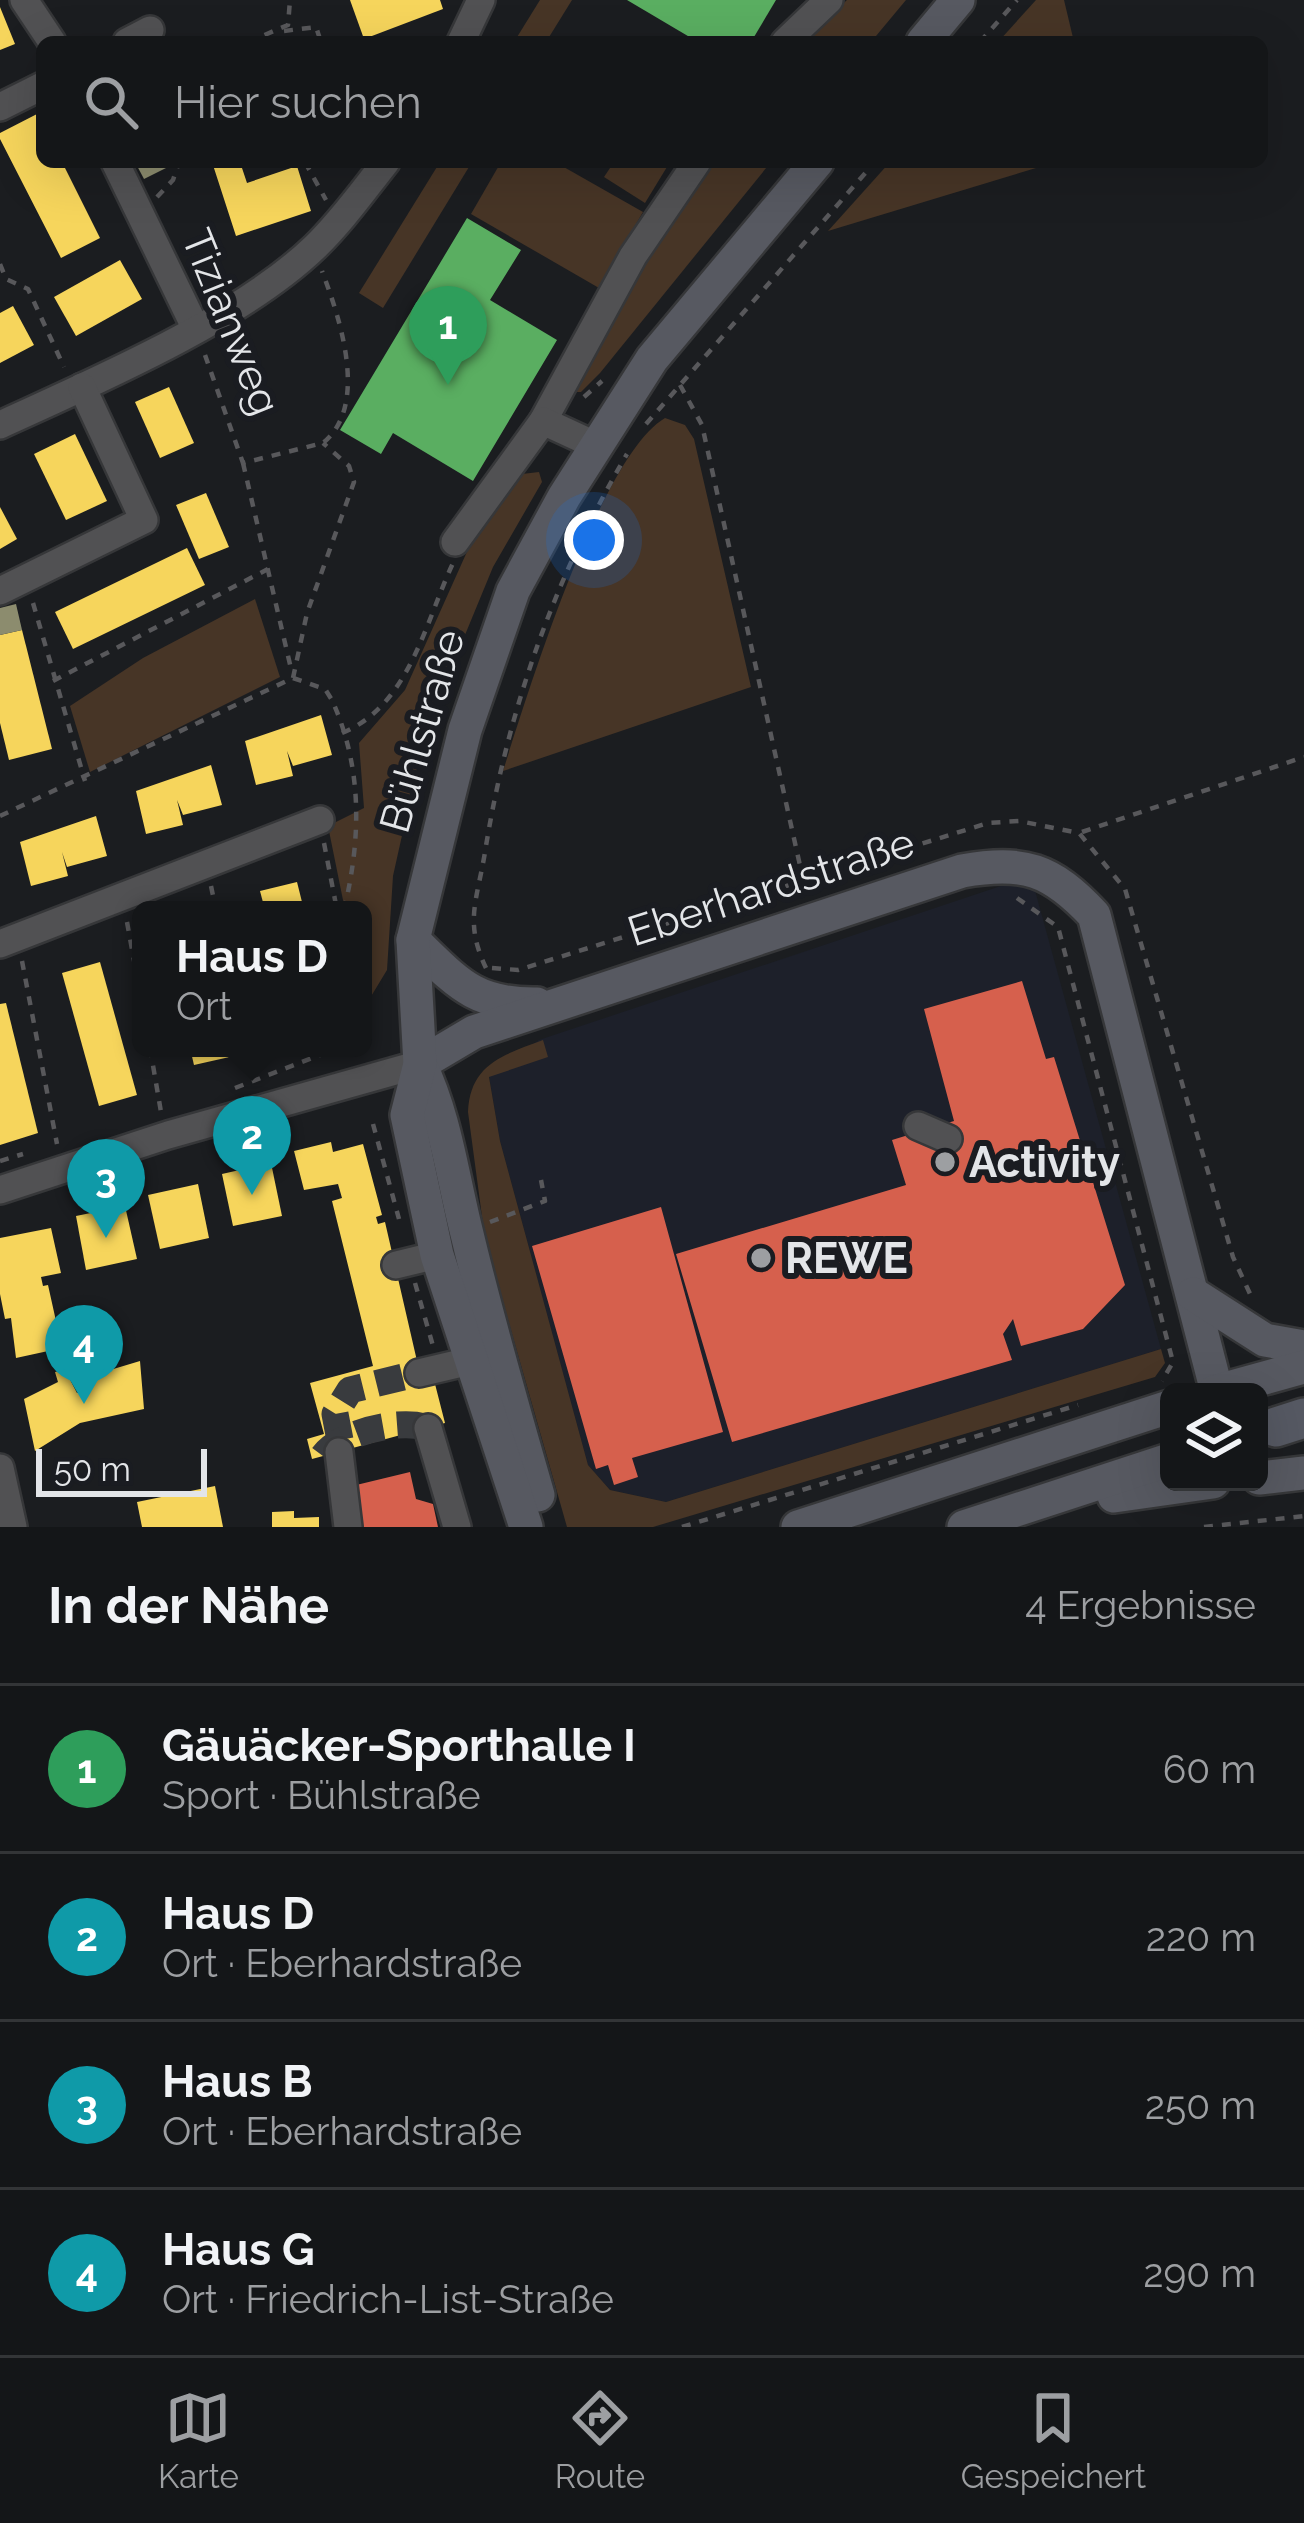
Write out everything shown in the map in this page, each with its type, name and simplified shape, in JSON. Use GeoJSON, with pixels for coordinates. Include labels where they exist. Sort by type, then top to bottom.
{"type":"FeatureCollection","features":[{"type":"Feature","properties":{"kind":"main road"},"geometry":{"type":"LineString","coordinates":[[928,36],[958,0]]}},
{"type":"Feature","properties":{"kind":"main road","name":"Bühlstraße"},"geometry":{"type":"LineString","coordinates":[[526,1527],[437,1255],[406,1115],[420,1064],[413,940],[494,636],[564,497],[614,448],[652,359],[812,168]]}},
{"type":"Feature","properties":{"kind":"main road","name":"Eberhardstraße"},"geometry":{"type":"LineString","coordinates":[[420,1064],[474,1032],[962,871],[997,865],[1032,868],[1066,885],[1094,915],[1214,1383]]}},
{"type":"Feature","properties":{"kind":"main road"},"geometry":{"type":"LineString","coordinates":[[413,940],[472,995],[501,1005],[557,1004]]}},
{"type":"Feature","properties":{"kind":"main road","name":"Bühlstraße"},"geometry":{"type":"LineString","coordinates":[[420,1064],[443,1113],[452,1174],[483,1301],[548,1527]]}},
{"type":"Feature","properties":{"kind":"main road"},"geometry":{"type":"LineString","coordinates":[[1192,1294],[1264,1340],[1304,1347]]}},
{"type":"Feature","properties":{"kind":"main road"},"geometry":{"type":"LineString","coordinates":[[1246,1383],[1304,1366]]}},
{"type":"Feature","properties":{"kind":"main road"},"geometry":{"type":"LineString","coordinates":[[798,1527],[1160,1396]]}},
{"type":"Feature","properties":{"kind":"main road"},"geometry":{"type":"LineString","coordinates":[[964,1527],[1160,1463]]}},
{"type":"Feature","properties":{"kind":"main road"},"geometry":{"type":"LineString","coordinates":[[1017,1510],[1160,1490]]}},
{"type":"Feature","properties":{"kind":"street"},"geometry":{"type":"LineString","coordinates":[[24,0],[48,36]]}},
{"type":"Feature","properties":{"kind":"street"},"geometry":{"type":"LineString","coordinates":[[464,36],[481,0]]}},
{"type":"Feature","properties":{"kind":"street"},"geometry":{"type":"LineString","coordinates":[[791,36],[829,0]]}},
{"type":"Feature","properties":{"kind":"street"},"geometry":{"type":"LineString","coordinates":[[0,107],[36,89]]}},
{"type":"Feature","properties":{"kind":"street","name":"Tizianweg"},"geometry":{"type":"LineString","coordinates":[[118,168],[195,327]]}},
{"type":"Feature","properties":{"kind":"street"},"geometry":{"type":"LineString","coordinates":[[0,425],[195,327],[314,248],[381,168]]}},
{"type":"Feature","properties":{"kind":"street"},"geometry":{"type":"LineString","coordinates":[[455,542],[543,421],[633,256],[693,168]]}},
{"type":"Feature","properties":{"kind":"street"},"geometry":{"type":"LineString","coordinates":[[0,591],[144,520],[79,389]]}},
{"type":"Feature","properties":{"kind":"street"},"geometry":{"type":"LineString","coordinates":[[543,421],[614,448]]}},
{"type":"Feature","properties":{"kind":"street"},"geometry":{"type":"LineString","coordinates":[[9,940],[320,820]]}},
{"type":"Feature","properties":{"kind":"street","name":"Eberhardstraße"},"geometry":{"type":"LineString","coordinates":[[0,1190],[168,1135],[420,1064]]}},
{"type":"Feature","properties":{"kind":"street"},"geometry":{"type":"LineString","coordinates":[[918,1126],[948,1139]]}},
{"type":"Feature","properties":{"kind":"street"},"geometry":{"type":"LineString","coordinates":[[396,1265],[437,1255]]}},
{"type":"Feature","properties":{"kind":"street"},"geometry":{"type":"LineString","coordinates":[[419,1373],[470,1361]]}},
{"type":"Feature","properties":{"kind":"street"},"geometry":{"type":"LineString","coordinates":[[428,1428],[457,1527]]}},
{"type":"Feature","properties":{"kind":"street"},"geometry":{"type":"LineString","coordinates":[[337,1527],[331,1454],[348,1527]]}},
{"type":"Feature","properties":{"kind":"street"},"geometry":{"type":"LineString","coordinates":[[0,1468],[13,1527]]}},
{"type":"Feature","properties":{"kind":"path"},"geometry":{"type":"LineString","coordinates":[[282,31],[291,20],[290,0]]}},
{"type":"Feature","properties":{"kind":"path"},"geometry":{"type":"LineString","coordinates":[[985,36],[1017,0]]}},
{"type":"Feature","properties":{"kind":"path"},"geometry":{"type":"LineString","coordinates":[[267,36],[316,27],[318,36]]}},
{"type":"Feature","properties":{"kind":"path","name":"Tizianweg"},"geometry":{"type":"LineString","coordinates":[[140,214],[172,181],[176,168]]}},
{"type":"Feature","properties":{"kind":"path"},"geometry":{"type":"LineString","coordinates":[[307,168],[314,188],[341,218]]}},
{"type":"Feature","properties":{"kind":"path"},"geometry":{"type":"LineString","coordinates":[[642,429],[870,168]]}},
{"type":"Feature","properties":{"kind":"path","name":"Tizianweg"},"geometry":{"type":"LineString","coordinates":[[243,463],[322,442],[332,435],[342,408],[345,345],[314,248]]}},
{"type":"Feature","properties":{"kind":"path"},"geometry":{"type":"LineString","coordinates":[[0,264],[6,279],[28,289],[79,389]]}},
{"type":"Feature","properties":{"kind":"path","name":"Tizianweg"},"geometry":{"type":"LineString","coordinates":[[195,327],[243,463],[293,678]]}},
{"type":"Feature","properties":{"kind":"path"},"geometry":{"type":"LineString","coordinates":[[680,385],[701,425],[804,882]]}},
{"type":"Feature","properties":{"kind":"path"},"geometry":{"type":"LineString","coordinates":[[293,678],[313,594],[354,482],[349,466],[322,442]]}},
{"type":"Feature","properties":{"kind":"path"},"geometry":{"type":"LineString","coordinates":[[614,448],[595,510],[541,627],[501,754],[471,936],[486,968],[518,970],[988,824],[1018,821],[1079,833],[1304,757]]}},
{"type":"Feature","properties":{"kind":"path"},"geometry":{"type":"LineString","coordinates":[[53,681],[268,569]]}},
{"type":"Feature","properties":{"kind":"path"},"geometry":{"type":"LineString","coordinates":[[28,580],[85,781]]}},
{"type":"Feature","properties":{"kind":"path"},"geometry":{"type":"LineString","coordinates":[[0,816],[85,781],[293,678],[326,689],[332,700],[358,802],[356,859],[343,901]]}},
{"type":"Feature","properties":{"kind":"path"},"geometry":{"type":"LineString","coordinates":[[320,820],[338,901]]}},
{"type":"Feature","properties":{"kind":"path"},"geometry":{"type":"LineString","coordinates":[[1079,833],[1125,889],[1233,1257],[1262,1311]]}},
{"type":"Feature","properties":{"kind":"path"},"geometry":{"type":"LineString","coordinates":[[1009,894],[1036,907],[1058,928],[1172,1362],[1168,1383]]}},
{"type":"Feature","properties":{"kind":"path"},"geometry":{"type":"LineString","coordinates":[[123,896],[132,948]]}},
{"type":"Feature","properties":{"kind":"path"},"geometry":{"type":"LineString","coordinates":[[9,940],[56,1144]]}},
{"type":"Feature","properties":{"kind":"path"},"geometry":{"type":"LineString","coordinates":[[152,1057],[161,1112]]}},
{"type":"Feature","properties":{"kind":"path"},"geometry":{"type":"LineString","coordinates":[[245,1057],[250,1083]]}},
{"type":"Feature","properties":{"kind":"path"},"geometry":{"type":"LineString","coordinates":[[478,1226],[545,1201],[541,1180]]}},
{"type":"Feature","properties":{"kind":"path"},"geometry":{"type":"LineString","coordinates":[[682,1527],[1094,1400]]}},
{"type":"Feature","properties":{"kind":"path"},"geometry":{"type":"LineString","coordinates":[[1205,1527],[1304,1516]]}},
{"type":"Feature","properties":{"kind":"shaded area"},"geometry":{"type":"Polygon","coordinates":[[[540,0],[572,0],[550,36],[518,36],[540,0]]]}},
{"type":"Feature","properties":{"kind":"shaded area"},"geometry":{"type":"Polygon","coordinates":[[[847,0],[906,0],[876,36],[808,36],[847,0]]]}},
{"type":"Feature","properties":{"kind":"shaded area"},"geometry":{"type":"Polygon","coordinates":[[[1036,0],[1064,0],[1073,36],[1003,36],[1036,0]]]}},
{"type":"Feature","properties":{"kind":"shaded area"},"geometry":{"type":"Polygon","coordinates":[[[436,168],[468,168],[383,308],[359,293],[436,168]]]}},
{"type":"Feature","properties":{"kind":"shaded area"},"geometry":{"type":"Polygon","coordinates":[[[498,168],[566,168],[643,212],[599,288],[471,214],[498,168]]]}},
{"type":"Feature","properties":{"kind":"shaded area"},"geometry":{"type":"Polygon","coordinates":[[[610,168],[666,168],[645,203],[604,177],[610,168]]]}},
{"type":"Feature","properties":{"kind":"shaded area"},"geometry":{"type":"Polygon","coordinates":[[[709,168],[766,168],[600,373],[581,392],[571,392],[629,282],[709,168]]]}},
{"type":"Feature","properties":{"kind":"shaded area"},"geometry":{"type":"Polygon","coordinates":[[[885,168],[1036,168],[828,231],[885,168]]]}},
{"type":"Feature","properties":{"kind":"shaded area"},"geometry":{"type":"Polygon","coordinates":[[[665,418],[685,425],[694,439],[751,687],[503,771],[548,636],[592,527],[640,441],[665,418]]]}},
{"type":"Feature","properties":{"kind":"shaded area"},"geometry":{"type":"Polygon","coordinates":[[[539,472],[542,482],[493,567],[425,732],[393,876],[387,970],[372,995],[372,901],[343,901],[328,826],[364,808],[359,743],[405,690],[470,545],[522,474],[539,472]]]}},
{"type":"Feature","properties":{"kind":"shaded area"},"geometry":{"type":"Polygon","coordinates":[[[255,599],[280,677],[90,772],[70,706],[143,658],[255,599]]]}},
{"type":"Feature","properties":{"kind":"shaded area"},"geometry":{"type":"Polygon","coordinates":[[[1031,876],[1161,1349],[666,1502],[610,1490],[588,1465],[500,1141],[489,1076],[539,1040],[1031,876]]]}},
{"type":"Feature","properties":{"kind":"shaded area"},"geometry":{"type":"Polygon","coordinates":[[[543,1040],[548,1057],[489,1077],[500,1141],[588,1465],[610,1490],[666,1502],[1161,1349],[1165,1363],[1155,1377],[653,1527],[567,1527],[485,1239],[468,1112],[482,1072],[502,1057],[543,1040]]]}},
{"type":"Feature","properties":{"kind":"building: Wohnen"},"geometry":{"type":"Polygon","coordinates":[[[350,0],[440,0],[443,9],[363,36],[350,0]]]}},
{"type":"Feature","properties":{"kind":"building: Wohnen"},"geometry":{"type":"Polygon","coordinates":[[[0,7],[15,44],[0,50],[0,7]]]}},
{"type":"Feature","properties":{"kind":"building: Wohnen"},"geometry":{"type":"Polygon","coordinates":[[[36,115],[36,168],[65,168],[100,238],[61,258],[0,133],[36,115]]]}},
{"type":"Feature","properties":{"kind":"building: Wohnen"},"geometry":{"type":"Polygon","coordinates":[[[214,168],[242,168],[247,183],[298,168],[311,211],[236,236],[214,168]]]}},
{"type":"Feature","properties":{"kind":"building: Wohnen"},"geometry":{"type":"Polygon","coordinates":[[[120,260],[142,299],[76,336],[54,297],[120,260]]]}},
{"type":"Feature","properties":{"kind":"building: Wohnen"},"geometry":{"type":"Polygon","coordinates":[[[13,306],[34,345],[0,363],[0,313],[13,306]]]}},
{"type":"Feature","properties":{"kind":"building: Wohnen"},"geometry":{"type":"Polygon","coordinates":[[[169,387],[194,443],[160,458],[135,402],[169,387]]]}},
{"type":"Feature","properties":{"kind":"building: Wohnen"},"geometry":{"type":"Polygon","coordinates":[[[75,434],[107,501],[66,520],[34,454],[75,434]]]}},
{"type":"Feature","properties":{"kind":"building: Wohnen"},"geometry":{"type":"Polygon","coordinates":[[[206,493],[229,547],[199,559],[176,505],[206,493]]]}},
{"type":"Feature","properties":{"kind":"building: Wohnen"},"geometry":{"type":"Polygon","coordinates":[[[0,507],[17,539],[0,549],[0,507]]]}},
{"type":"Feature","properties":{"kind":"building: Wohnen"},"geometry":{"type":"Polygon","coordinates":[[[187,548],[205,585],[73,649],[55,612],[187,548]]]}},
{"type":"Feature","properties":{"kind":"building: Wohnen"},"geometry":{"type":"Polygon","coordinates":[[[22,630],[52,749],[9,760],[0,723],[0,635],[22,630]]]}},
{"type":"Feature","properties":{"kind":"building: Wohnen"},"geometry":{"type":"Polygon","coordinates":[[[321,715],[332,755],[293,766],[287,751],[293,776],[256,785],[245,741],[321,715]]]}},
{"type":"Feature","properties":{"kind":"building: Wohnen"},"geometry":{"type":"Polygon","coordinates":[[[211,765],[222,805],[183,815],[177,800],[183,825],[146,834],[136,791],[211,765]]]}},
{"type":"Feature","properties":{"kind":"building: Wohnen"},"geometry":{"type":"Polygon","coordinates":[[[96,816],[107,856],[67,867],[62,852],[68,876],[31,886],[20,842],[96,816]]]}},
{"type":"Feature","properties":{"kind":"building: Wohnen"},"geometry":{"type":"Polygon","coordinates":[[[297,882],[302,901],[263,901],[260,891],[297,882]]]}},
{"type":"Feature","properties":{"kind":"building: Wohnen"},"geometry":{"type":"Polygon","coordinates":[[[100,962],[137,1095],[99,1106],[62,973],[100,962]]]}},
{"type":"Feature","properties":{"kind":"building: Wohnen"},"geometry":{"type":"Polygon","coordinates":[[[6,1003],[38,1133],[0,1145],[0,1004],[6,1003]]]}},
{"type":"Feature","properties":{"kind":"building: Wohnen"},"geometry":{"type":"Polygon","coordinates":[[[192,1057],[230,1057],[194,1065],[192,1057]]]}},
{"type":"Feature","properties":{"kind":"building: Wohnen"},"geometry":{"type":"Polygon","coordinates":[[[331,1142],[333,1152],[363,1144],[382,1215],[376,1217],[378,1224],[385,1222],[423,1387],[435,1384],[445,1423],[312,1459],[307,1439],[324,1434],[310,1383],[373,1366],[332,1201],[342,1198],[338,1184],[304,1190],[294,1151],[331,1142]]]}},
{"type":"Feature","properties":{"kind":"building: Wohnen"},"geometry":{"type":"Polygon","coordinates":[[[271,1163],[282,1216],[233,1226],[222,1174],[271,1163]]]}},
{"type":"Feature","properties":{"kind":"building: Wohnen"},"geometry":{"type":"Polygon","coordinates":[[[198,1184],[209,1238],[160,1249],[148,1195],[198,1184]]]}},
{"type":"Feature","properties":{"kind":"building: Wohnen"},"geometry":{"type":"Polygon","coordinates":[[[125,1206],[137,1259],[86,1270],[76,1216],[125,1206]]]}},
{"type":"Feature","properties":{"kind":"building: Wohnen"},"geometry":{"type":"Polygon","coordinates":[[[51,1228],[61,1273],[41,1277],[43,1286],[48,1285],[62,1348],[16,1358],[11,1318],[5,1319],[0,1294],[0,1238],[51,1228]]]}},
{"type":"Feature","properties":{"kind":"building: Wohnen"},"geometry":{"type":"Polygon","coordinates":[[[140,1361],[144,1409],[80,1423],[35,1451],[24,1399],[58,1382],[55,1372],[65,1370],[77,1393],[89,1393],[90,1376],[140,1361]]]}},
{"type":"Feature","properties":{"kind":"building: Wohnen"},"geometry":{"type":"Polygon","coordinates":[[[215,1486],[223,1527],[142,1527],[137,1502],[215,1486]]]}},
{"type":"Feature","properties":{"kind":"building: Wohnen"},"geometry":{"type":"Polygon","coordinates":[[[294,1511],[294,1518],[319,1517],[319,1527],[272,1527],[272,1512],[294,1511]]]}},
{"type":"Feature","properties":{"kind":"building: Handel"},"geometry":{"type":"Polygon","coordinates":[[[1022,981],[1046,1059],[1054,1057],[1125,1285],[1083,1329],[1021,1346],[1013,1319],[1003,1334],[1012,1360],[732,1442],[676,1254],[906,1185],[892,1140],[954,1121],[924,1009],[1022,981]]]}},
{"type":"Feature","properties":{"kind":"building: Handel"},"geometry":{"type":"Polygon","coordinates":[[[661,1207],[723,1432],[632,1458],[638,1477],[614,1485],[608,1465],[596,1469],[532,1246],[661,1207]]]}},
{"type":"Feature","properties":{"kind":"building: Handel"},"geometry":{"type":"Polygon","coordinates":[[[410,1472],[416,1499],[433,1504],[438,1527],[357,1527],[348,1487],[410,1472]]]}},
{"type":"Feature","properties":{"kind":"building: Öffentlich"},"geometry":{"type":"Polygon","coordinates":[[[627,0],[776,0],[755,36],[688,36],[627,0]]]}},
{"type":"Feature","properties":{"kind":"building: Öffentlich"},"geometry":{"type":"Polygon","coordinates":[[[467,218],[521,250],[490,300],[557,340],[473,481],[393,433],[381,454],[340,430],[467,218]]]}},
{"type":"Feature","properties":{"kind":"building: Industrie"},"geometry":{"type":"Polygon","coordinates":[[[138,168],[166,168],[144,179],[138,168]]]}},
{"type":"Feature","properties":{"kind":"building: Industrie"},"geometry":{"type":"Polygon","coordinates":[[[16,604],[22,630],[0,635],[0,608],[16,604]]]}},
{"type":"Feature","properties":{"kind":"tunnel"},"geometry":{"type":"LineString","coordinates":[[340,1440],[335,1414],[350,1390],[419,1373]]}},
{"type":"Feature","properties":{"kind":"tunnel"},"geometry":{"type":"LineString","coordinates":[[323,1456],[343,1440],[372,1429],[428,1428]]}},
{"type":"Feature","properties":{"kind":"place","name":"Gäuäcker-Sporthalle I"},"geometry":{"type":"Point","coordinates":[448,385]}},
{"type":"Feature","properties":{"kind":"place","name":"Activity"},"geometry":{"type":"Point","coordinates":[945,1162]}},
{"type":"Feature","properties":{"kind":"place","name":"Haus D"},"geometry":{"type":"Point","coordinates":[252,1195]}},
{"type":"Feature","properties":{"kind":"place","name":"Haus B"},"geometry":{"type":"Point","coordinates":[106,1238]}},
{"type":"Feature","properties":{"kind":"place","name":"REWE"},"geometry":{"type":"Point","coordinates":[761,1258]}},
{"type":"Feature","properties":{"kind":"place","name":"Haus G"},"geometry":{"type":"Point","coordinates":[84,1404]}}]}
